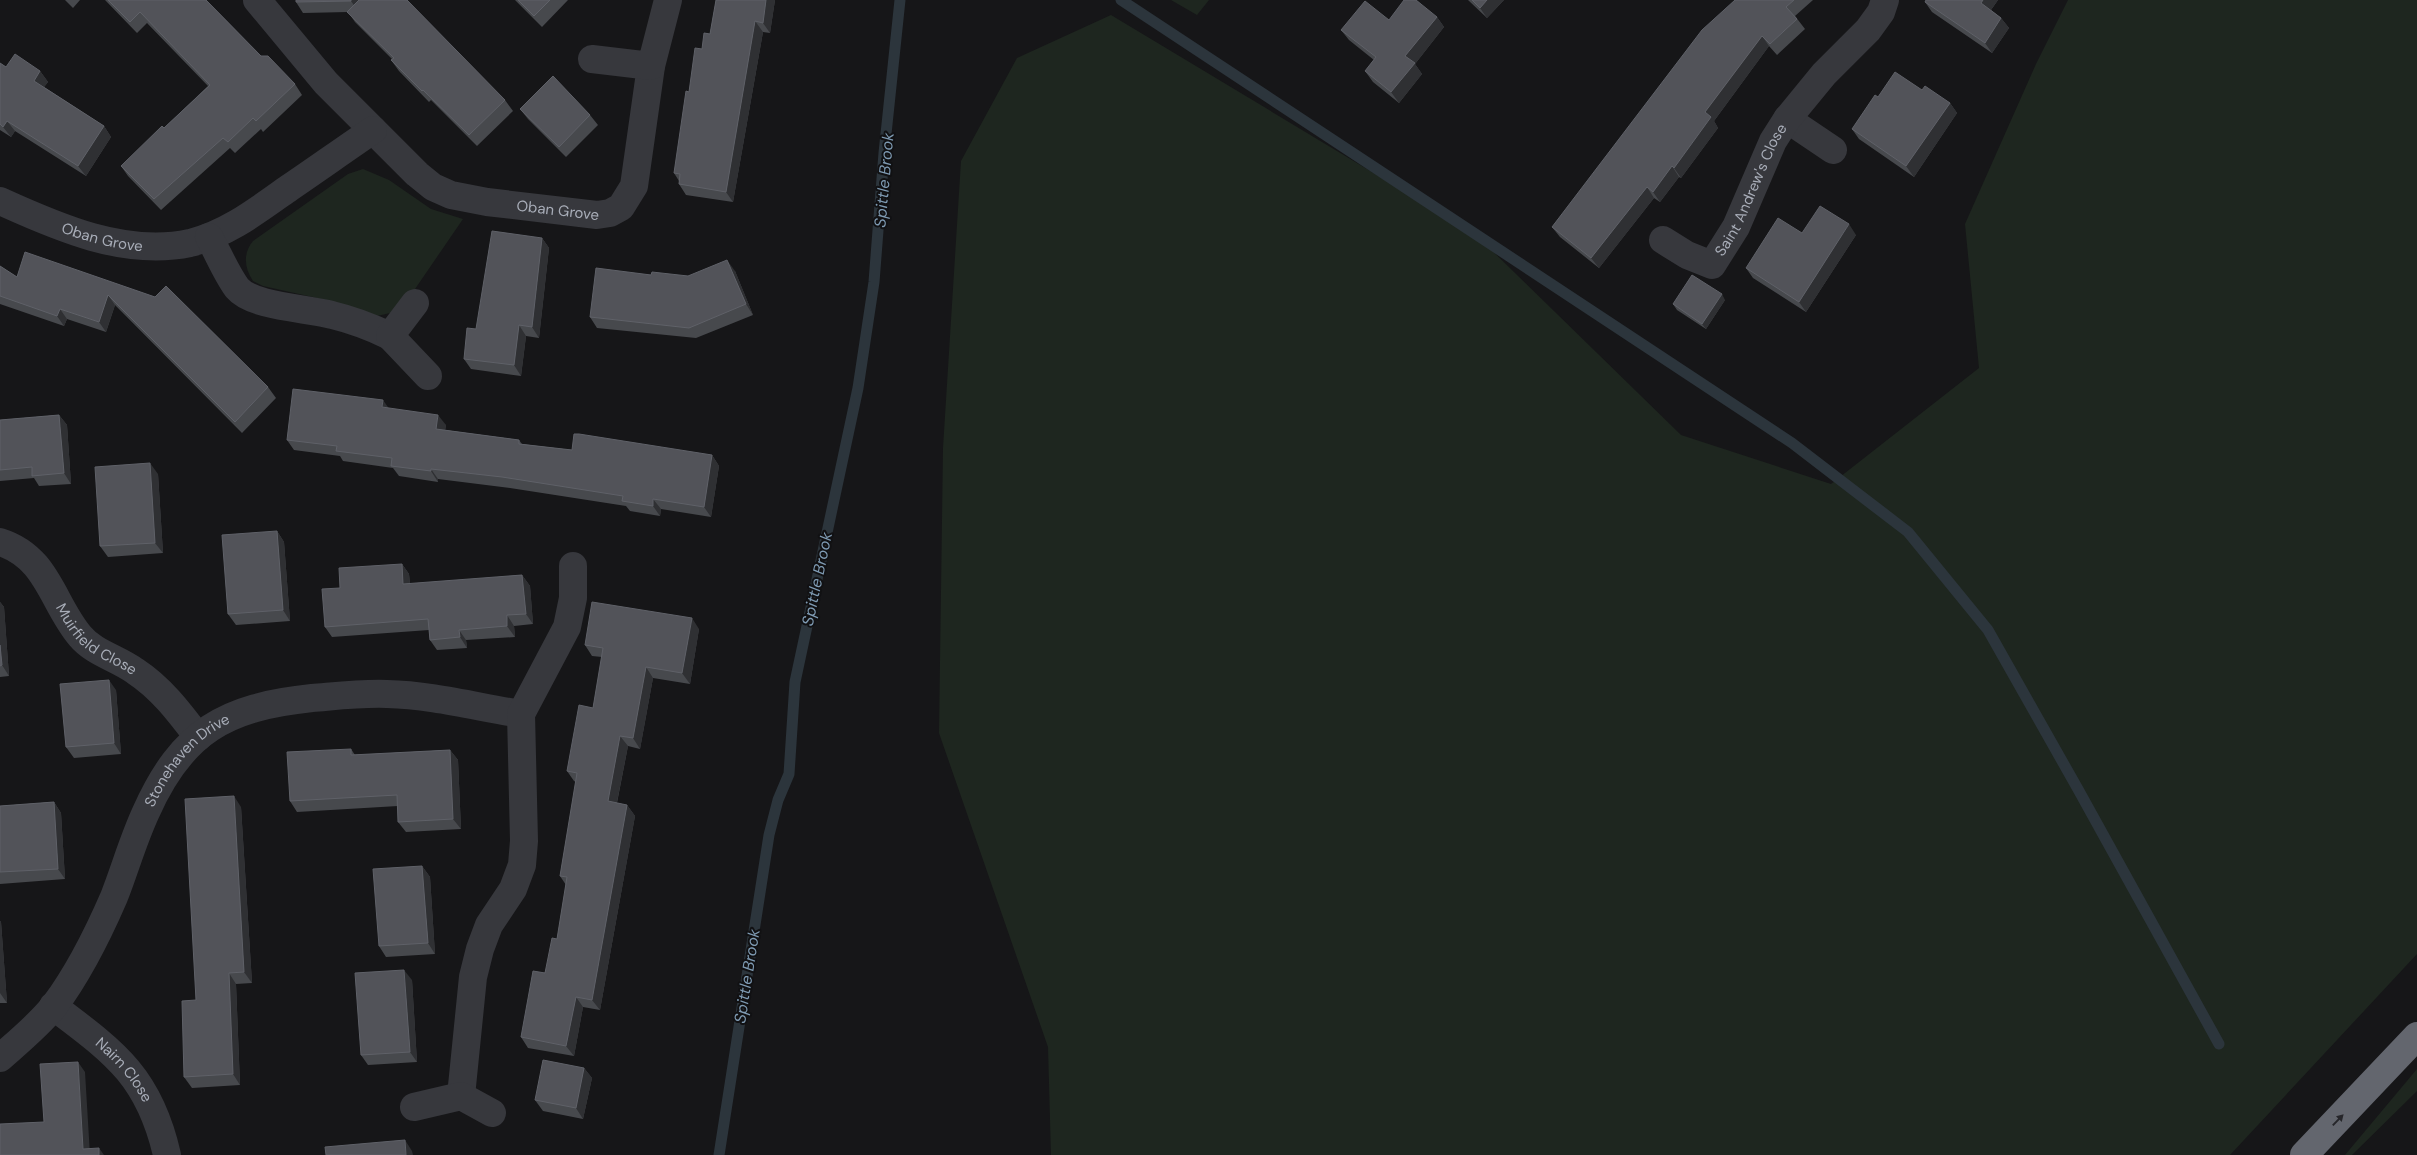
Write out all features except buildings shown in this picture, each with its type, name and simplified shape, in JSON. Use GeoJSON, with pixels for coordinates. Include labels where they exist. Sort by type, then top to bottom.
{"type":"FeatureCollection","features":[{"type":"Feature","properties":{"kind":"highway"},"geometry":{"type":"LineString","coordinates":[[2304,1155],[2417,1036]]}},
{"type":"Feature","properties":{"kind":"street","name":"Oban Grove"},"geometry":{"type":"LineString","coordinates":[[257,0],[326,83],[417,174],[433,187],[450,195],[487,202],[597,215],[610,213],[621,207],[634,186],[651,66],[668,0]]}},
{"type":"Feature","properties":{"kind":"street","name":"Saint Andrew's Close"},"geometry":{"type":"LineString","coordinates":[[1663,240],[1686,255],[1712,265],[1740,221],[1773,141],[1787,119],[1824,74],[1868,30],[1881,12],[1886,0]]}},
{"type":"Feature","properties":{"kind":"street"},"geometry":{"type":"LineString","coordinates":[[592,58],[651,66]]}},
{"type":"Feature","properties":{"kind":"street","name":"Saint Andrew's Close"},"geometry":{"type":"LineString","coordinates":[[1787,119],[1833,150]]}},
{"type":"Feature","properties":{"kind":"street","name":"Oban Grove"},"geometry":{"type":"LineString","coordinates":[[0,201],[105,241],[137,246],[168,246],[209,237],[253,213],[373,130]]}},
{"type":"Feature","properties":{"kind":"street"},"geometry":{"type":"LineString","coordinates":[[209,237],[238,288],[250,298],[269,304],[360,322],[390,336],[428,376]]}},
{"type":"Feature","properties":{"kind":"street"},"geometry":{"type":"LineString","coordinates":[[390,336],[414,303]]}},
{"type":"Feature","properties":{"kind":"street","name":"Muirfield Close"},"geometry":{"type":"LineString","coordinates":[[0,542],[9,544],[30,559],[48,579],[68,619],[81,637],[99,652],[132,669],[150,681],[170,700],[198,737]]}},
{"type":"Feature","properties":{"kind":"street"},"geometry":{"type":"LineString","coordinates":[[461,1096],[473,977],[480,948],[489,925],[513,889],[522,865],[524,841],[521,714],[567,627],[573,598],[573,566]]}},
{"type":"Feature","properties":{"kind":"street","name":"Stonehaven Drive"},"geometry":{"type":"LineString","coordinates":[[0,1058],[53,1006],[75,974],[114,898],[146,813],[159,785],[175,760],[198,737],[224,719],[248,709],[275,702],[350,694],[388,694],[427,698],[521,714]]}},
{"type":"Feature","properties":{"kind":"street","name":"Nairn Close"},"geometry":{"type":"LineString","coordinates":[[53,1006],[107,1047],[130,1070],[157,1120],[167,1155]]}},
{"type":"Feature","properties":{"kind":"street"},"geometry":{"type":"LineString","coordinates":[[414,1107],[461,1096],[492,1113]]}},
{"type":"Feature","properties":{"kind":"shaded area"},"geometry":{"type":"Polygon","coordinates":[[[1171,0],[1209,0],[1197,15],[1171,0]]]}},
{"type":"Feature","properties":{"kind":"shaded area"},"geometry":{"type":"Polygon","coordinates":[[[2068,0],[2417,0],[2417,954],[2230,1155],[1051,1155],[1048,1047],[939,733],[943,448],[961,161],[1017,58],[1111,15],[1475,234],[1681,435],[1831,484],[1979,368],[1965,224],[2036,64],[2068,0]]]}},
{"type":"Feature","properties":{"kind":"shaded area"},"geometry":{"type":"Polygon","coordinates":[[[363,169],[389,180],[431,209],[463,219],[402,308],[377,316],[335,302],[263,286],[253,281],[246,266],[246,256],[253,241],[348,174],[363,169]]]}},
{"type":"Feature","properties":{"kind":"shaded area"},"geometry":{"type":"Polygon","coordinates":[[[2417,1069],[2417,1091],[2352,1155],[2345,1155],[2417,1069]]]}},
{"type":"Feature","properties":{"kind":"waterway","name":"Spittle Brook"},"geometry":{"type":"LineString","coordinates":[[719,1155],[769,835],[778,800],[789,774],[795,682],[858,388],[874,282],[884,153],[900,0]]}},
{"type":"Feature","properties":{"kind":"waterway"},"geometry":{"type":"LineString","coordinates":[[1121,0],[1792,443],[1908,532],[1988,630],[2219,1044]]}}]}
